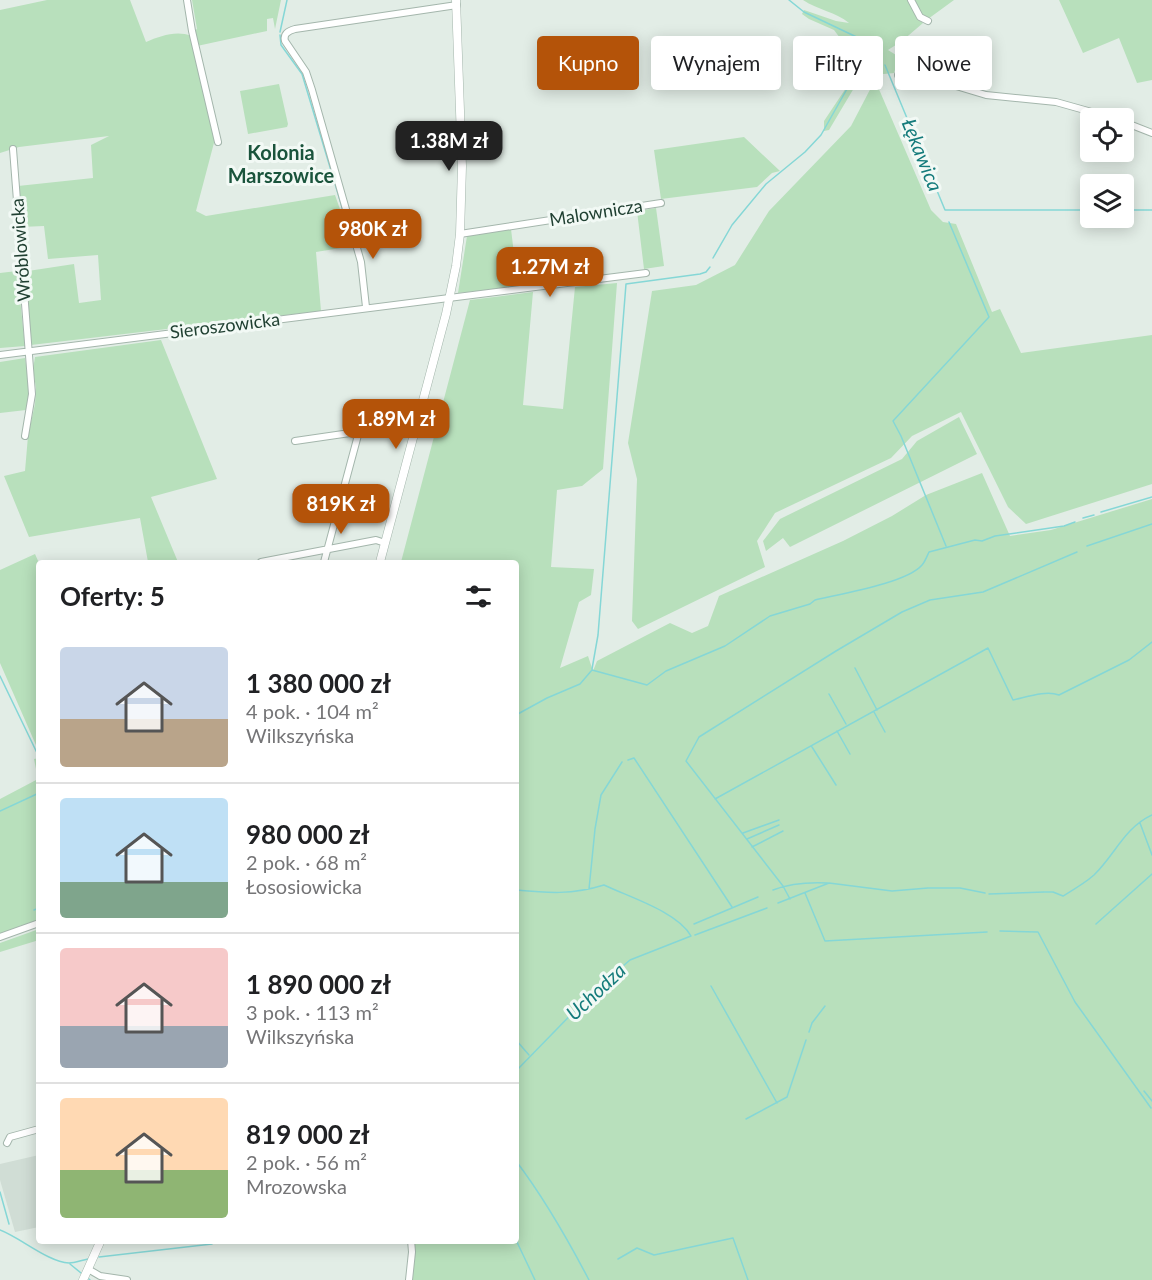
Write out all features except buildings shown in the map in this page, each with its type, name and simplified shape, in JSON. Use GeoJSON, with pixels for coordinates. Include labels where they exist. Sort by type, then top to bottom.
{"type":"FeatureCollection","features":[{"type":"Feature","properties":{"kind":"street"},"geometry":{"type":"LineString","coordinates":[[188,0],[192,31],[218,142]]}},
{"type":"Feature","properties":{"kind":"street"},"geometry":{"type":"LineString","coordinates":[[911,0],[920,18],[928,21]]}},
{"type":"Feature","properties":{"kind":"street"},"geometry":{"type":"LineString","coordinates":[[366,308],[361,262],[312,90],[306,72],[285,41],[285,36],[288,31],[456,2],[461,145],[460,234],[450,299],[381,560]]}},
{"type":"Feature","properties":{"kind":"street"},"geometry":{"type":"LineString","coordinates":[[969,90],[986,95],[1056,102],[1080,109]]}},
{"type":"Feature","properties":{"kind":"street"},"geometry":{"type":"LineString","coordinates":[[1134,126],[1152,133]]}},
{"type":"Feature","properties":{"kind":"street","name":"Wróblowicka"},"geometry":{"type":"LineString","coordinates":[[13,149],[32,394],[25,436]]}},
{"type":"Feature","properties":{"kind":"street","name":"Malownicza"},"geometry":{"type":"LineString","coordinates":[[460,234],[661,204]]}},
{"type":"Feature","properties":{"kind":"street","name":"Sieroszowicka"},"geometry":{"type":"LineString","coordinates":[[0,355],[646,273]]}},
{"type":"Feature","properties":{"kind":"street"},"geometry":{"type":"LineString","coordinates":[[324,560],[362,424]]}},
{"type":"Feature","properties":{"kind":"street"},"geometry":{"type":"LineString","coordinates":[[295,441],[350,433],[358,436]]}},
{"type":"Feature","properties":{"kind":"street"},"geometry":{"type":"LineString","coordinates":[[272,560],[376,540],[385,543]]}},
{"type":"Feature","properties":{"kind":"street"},"geometry":{"type":"LineString","coordinates":[[0,938],[36,924]]}},
{"type":"Feature","properties":{"kind":"street"},"geometry":{"type":"LineString","coordinates":[[7,1143],[10,1137],[36,1130]]}},
{"type":"Feature","properties":{"kind":"street"},"geometry":{"type":"LineString","coordinates":[[83,1280],[99,1244]]}},
{"type":"Feature","properties":{"kind":"street"},"geometry":{"type":"LineString","coordinates":[[409,1280],[411,1244]]}},
{"type":"Feature","properties":{"kind":"street"},"geometry":{"type":"LineString","coordinates":[[88,1269],[100,1276],[127,1280]]}},
{"type":"Feature","properties":{"kind":"shaded area"},"geometry":{"type":"Polygon","coordinates":[[[36,1156],[36,1228],[15,1232],[0,1180],[0,1164],[36,1156]]]}},
{"type":"Feature","properties":{"kind":"green space"},"geometry":{"type":"Polygon","coordinates":[[[47,0],[130,0],[146,42],[174,34],[191,36],[215,139],[196,211],[206,216],[335,195],[353,246],[316,252],[321,311],[31,345],[25,276],[28,271],[74,264],[79,303],[101,300],[98,255],[48,259],[44,226],[21,227],[18,186],[93,178],[91,145],[109,136],[19,147],[0,153],[0,10],[47,0]]]}},
{"type":"Feature","properties":{"kind":"green space"},"geometry":{"type":"Polygon","coordinates":[[[192,0],[281,0],[275,29],[273,18],[267,19],[267,31],[197,46],[194,31],[197,29],[192,0]]]}},
{"type":"Feature","properties":{"kind":"green space"},"geometry":{"type":"Polygon","coordinates":[[[803,0],[908,0],[917,18],[923,23],[908,36],[895,36],[895,46],[888,50],[895,54],[895,70],[894,73],[883,74],[883,36],[838,36],[834,30],[802,14],[804,10],[849,23],[803,0]]]}},
{"type":"Feature","properties":{"kind":"green space"},"geometry":{"type":"Polygon","coordinates":[[[912,0],[954,0],[928,19],[924,18],[912,0]]]}},
{"type":"Feature","properties":{"kind":"green space"},"geometry":{"type":"Polygon","coordinates":[[[1059,0],[1152,0],[1152,80],[1137,83],[1119,38],[1083,53],[1059,0]]]}},
{"type":"Feature","properties":{"kind":"green space"},"geometry":{"type":"Polygon","coordinates":[[[279,84],[287,127],[248,134],[240,91],[279,84]]]}},
{"type":"Feature","properties":{"kind":"green space"},"geometry":{"type":"Polygon","coordinates":[[[845,90],[853,90],[829,130],[824,131],[824,121],[845,90]]]}},
{"type":"Feature","properties":{"kind":"green space"},"geometry":{"type":"Polygon","coordinates":[[[870,90],[879,90],[931,210],[943,222],[956,224],[992,312],[1000,309],[1021,353],[1152,335],[1152,484],[1026,524],[1008,507],[961,412],[912,436],[891,458],[775,513],[757,541],[765,567],[638,629],[632,621],[637,479],[628,443],[652,291],[696,285],[735,265],[769,211],[851,126],[870,90]]]}},
{"type":"Feature","properties":{"kind":"green space"},"geometry":{"type":"Polygon","coordinates":[[[744,137],[780,171],[772,173],[757,187],[661,199],[654,150],[744,137]]]}},
{"type":"Feature","properties":{"kind":"green space"},"geometry":{"type":"Polygon","coordinates":[[[656,208],[664,266],[644,269],[637,211],[656,208]]]}},
{"type":"Feature","properties":{"kind":"green space"},"geometry":{"type":"Polygon","coordinates":[[[511,229],[518,287],[458,293],[467,236],[511,229]]]}},
{"type":"Feature","properties":{"kind":"green space"},"geometry":{"type":"Polygon","coordinates":[[[17,271],[25,346],[0,348],[0,273],[17,271]]]}},
{"type":"Feature","properties":{"kind":"green space"},"geometry":{"type":"Polygon","coordinates":[[[617,283],[603,469],[582,486],[557,490],[551,567],[594,569],[591,595],[579,602],[560,668],[588,656],[593,671],[597,661],[670,623],[692,633],[708,626],[719,596],[843,541],[892,516],[926,495],[982,473],[1010,536],[1051,530],[1152,499],[1152,1280],[413,1280],[414,1244],[519,1244],[519,560],[402,560],[470,300],[533,292],[523,405],[563,409],[575,287],[617,283]]]}},
{"type":"Feature","properties":{"kind":"green space"},"geometry":{"type":"Polygon","coordinates":[[[161,340],[217,479],[151,497],[177,560],[148,560],[140,518],[29,537],[4,476],[25,471],[28,436],[35,404],[36,388],[33,369],[35,357],[161,340]]]}},
{"type":"Feature","properties":{"kind":"green space"},"geometry":{"type":"Polygon","coordinates":[[[25,358],[30,393],[26,410],[0,413],[0,362],[25,358]]]}},
{"type":"Feature","properties":{"kind":"green space"},"geometry":{"type":"Polygon","coordinates":[[[959,417],[977,454],[790,547],[783,538],[766,551],[763,541],[780,519],[902,459],[917,441],[959,417]]]}},
{"type":"Feature","properties":{"kind":"green space"},"geometry":{"type":"Polygon","coordinates":[[[35,554],[38,560],[36,745],[0,663],[0,570],[35,554]]]}},
{"type":"Feature","properties":{"kind":"green space"},"geometry":{"type":"Polygon","coordinates":[[[36,780],[36,922],[0,935],[0,799],[36,780]]]}},
{"type":"Feature","properties":{"kind":"green space"},"geometry":{"type":"Polygon","coordinates":[[[36,930],[36,941],[0,952],[0,943],[36,930]]]}},
{"type":"Feature","properties":{"kind":"waterway"},"geometry":{"type":"LineString","coordinates":[[280,32],[287,0]]}},
{"type":"Feature","properties":{"kind":"waterway"},"geometry":{"type":"LineString","coordinates":[[713,258],[732,225],[766,184],[805,152],[821,135],[856,73],[879,54],[865,41],[804,12],[789,0]]}},
{"type":"Feature","properties":{"kind":"waterway"},"geometry":{"type":"LineString","coordinates":[[280,35],[281,45],[302,74],[348,227]]}},
{"type":"Feature","properties":{"kind":"waterway","name":"Łękawica"},"geometry":{"type":"LineString","coordinates":[[885,65],[945,210],[1080,210]]}},
{"type":"Feature","properties":{"kind":"waterway","name":"Łękawica"},"geometry":{"type":"LineString","coordinates":[[1134,210],[1152,210]]}},
{"type":"Feature","properties":{"kind":"waterway"},"geometry":{"type":"LineString","coordinates":[[946,546],[893,421],[989,317],[949,222]]}},
{"type":"Feature","properties":{"kind":"waterway"},"geometry":{"type":"LineString","coordinates":[[592,669],[598,635],[626,284],[700,274],[706,272],[710,267]]}},
{"type":"Feature","properties":{"kind":"waterway"},"geometry":{"type":"LineString","coordinates":[[1101,512],[1152,497]]}},
{"type":"Feature","properties":{"kind":"waterway"},"geometry":{"type":"LineString","coordinates":[[1083,518],[1094,515]]}},
{"type":"Feature","properties":{"kind":"waterway"},"geometry":{"type":"LineString","coordinates":[[519,713],[580,684],[592,670],[647,685],[666,671],[725,646],[770,616],[810,604],[815,600],[872,587],[902,577],[922,565],[929,552],[975,540],[982,541],[995,536],[1064,526],[1075,522]]}},
{"type":"Feature","properties":{"kind":"waterway"},"geometry":{"type":"LineString","coordinates":[[1087,546],[1152,524]]}},
{"type":"Feature","properties":{"kind":"waterway"},"geometry":{"type":"LineString","coordinates":[[790,899],[783,886],[686,761],[699,737],[902,612],[930,600],[983,592],[1077,552]]}},
{"type":"Feature","properties":{"kind":"waterway"},"geometry":{"type":"LineString","coordinates":[[715,799],[988,648],[1013,700],[1042,694],[1059,695],[1129,660],[1152,642]]}},
{"type":"Feature","properties":{"kind":"waterway"},"geometry":{"type":"LineString","coordinates":[[855,668],[877,710]]}},
{"type":"Feature","properties":{"kind":"waterway","name":"Łękawica"},"geometry":{"type":"LineString","coordinates":[[0,676],[36,751]]}},
{"type":"Feature","properties":{"kind":"waterway"},"geometry":{"type":"LineString","coordinates":[[829,694],[846,724]]}},
{"type":"Feature","properties":{"kind":"waterway"},"geometry":{"type":"LineString","coordinates":[[874,712],[885,732]]}},
{"type":"Feature","properties":{"kind":"waterway"},"geometry":{"type":"LineString","coordinates":[[837,731],[850,754]]}},
{"type":"Feature","properties":{"kind":"waterway"},"geometry":{"type":"LineString","coordinates":[[812,747],[836,785]]}},
{"type":"Feature","properties":{"kind":"waterway"},"geometry":{"type":"LineString","coordinates":[[628,760],[634,758],[732,907]]}},
{"type":"Feature","properties":{"kind":"waterway"},"geometry":{"type":"LineString","coordinates":[[589,889],[601,795],[622,762]]}},
{"type":"Feature","properties":{"kind":"waterway"},"geometry":{"type":"LineString","coordinates":[[0,811],[36,794]]}},
{"type":"Feature","properties":{"kind":"waterway","name":"Uchodza"},"geometry":{"type":"LineString","coordinates":[[989,894],[1053,892],[1063,896],[1094,875],[1127,834],[1142,820],[1152,815]]}},
{"type":"Feature","properties":{"kind":"waterway"},"geometry":{"type":"LineString","coordinates":[[743,833],[779,820]]}},
{"type":"Feature","properties":{"kind":"waterway"},"geometry":{"type":"LineString","coordinates":[[1140,823],[1152,855]]}},
{"type":"Feature","properties":{"kind":"waterway"},"geometry":{"type":"LineString","coordinates":[[747,839],[779,825]]}},
{"type":"Feature","properties":{"kind":"waterway"},"geometry":{"type":"LineString","coordinates":[[752,847],[783,831]]}},
{"type":"Feature","properties":{"kind":"waterway"},"geometry":{"type":"LineString","coordinates":[[1096,924],[1152,874]]}},
{"type":"Feature","properties":{"kind":"waterway"},"geometry":{"type":"LineString","coordinates":[[773,890],[800,884],[828,883]]}},
{"type":"Feature","properties":{"kind":"waterway","name":"Uchodza"},"geometry":{"type":"LineString","coordinates":[[778,903],[829,883],[892,891],[960,888],[985,893]]}},
{"type":"Feature","properties":{"kind":"waterway","name":"Uchodza"},"geometry":{"type":"LineString","coordinates":[[519,890],[560,892],[604,885],[664,912],[685,927],[691,936],[630,960],[593,992],[519,1068]]}},
{"type":"Feature","properties":{"kind":"waterway"},"geometry":{"type":"LineString","coordinates":[[805,893],[825,941],[987,932]]}},
{"type":"Feature","properties":{"kind":"waterway"},"geometry":{"type":"LineString","coordinates":[[694,924],[758,897]]}},
{"type":"Feature","properties":{"kind":"waterway","name":"Uchodza"},"geometry":{"type":"LineString","coordinates":[[695,935],[767,908]]}},
{"type":"Feature","properties":{"kind":"waterway"},"geometry":{"type":"LineString","coordinates":[[1000,931],[1038,932],[1075,1002],[1151,1108]]}},
{"type":"Feature","properties":{"kind":"waterway"},"geometry":{"type":"LineString","coordinates":[[711,986],[777,1103]]}},
{"type":"Feature","properties":{"kind":"waterway"},"geometry":{"type":"LineString","coordinates":[[809,1032],[812,1023],[825,1006]]}},
{"type":"Feature","properties":{"kind":"waterway"},"geometry":{"type":"LineString","coordinates":[[746,1119],[787,1097],[806,1040]]}},
{"type":"Feature","properties":{"kind":"waterway"},"geometry":{"type":"LineString","coordinates":[[519,1043],[529,1055]]}},
{"type":"Feature","properties":{"kind":"waterway"},"geometry":{"type":"LineString","coordinates":[[1144,1091],[1152,1101]]}},
{"type":"Feature","properties":{"kind":"waterway"},"geometry":{"type":"LineString","coordinates":[[519,1165],[555,1219],[589,1280]]}},
{"type":"Feature","properties":{"kind":"waterway"},"geometry":{"type":"LineString","coordinates":[[0,1192],[9,1224]]}},
{"type":"Feature","properties":{"kind":"waterway","name":"Uchodza"},"geometry":{"type":"LineString","coordinates":[[0,1230],[61,1262],[71,1263],[88,1259]]}},
{"type":"Feature","properties":{"kind":"waterway"},"geometry":{"type":"LineString","coordinates":[[618,1259],[637,1248],[654,1255],[733,1238],[748,1280]]}},
{"type":"Feature","properties":{"kind":"waterway","name":"Uchodza"},"geometry":{"type":"LineString","coordinates":[[99,1257],[212,1244]]}},
{"type":"Feature","properties":{"kind":"waterway"},"geometry":{"type":"LineString","coordinates":[[518,1244],[535,1280]]}},
{"type":"Feature","properties":{"kind":"waterway"},"geometry":{"type":"LineString","coordinates":[[70,1264],[81,1273]]}},
{"type":"Feature","properties":{"kind":"district","name":"Kolonia Marszowice"},"geometry":{"type":"Point","coordinates":[281,164]}}]}
